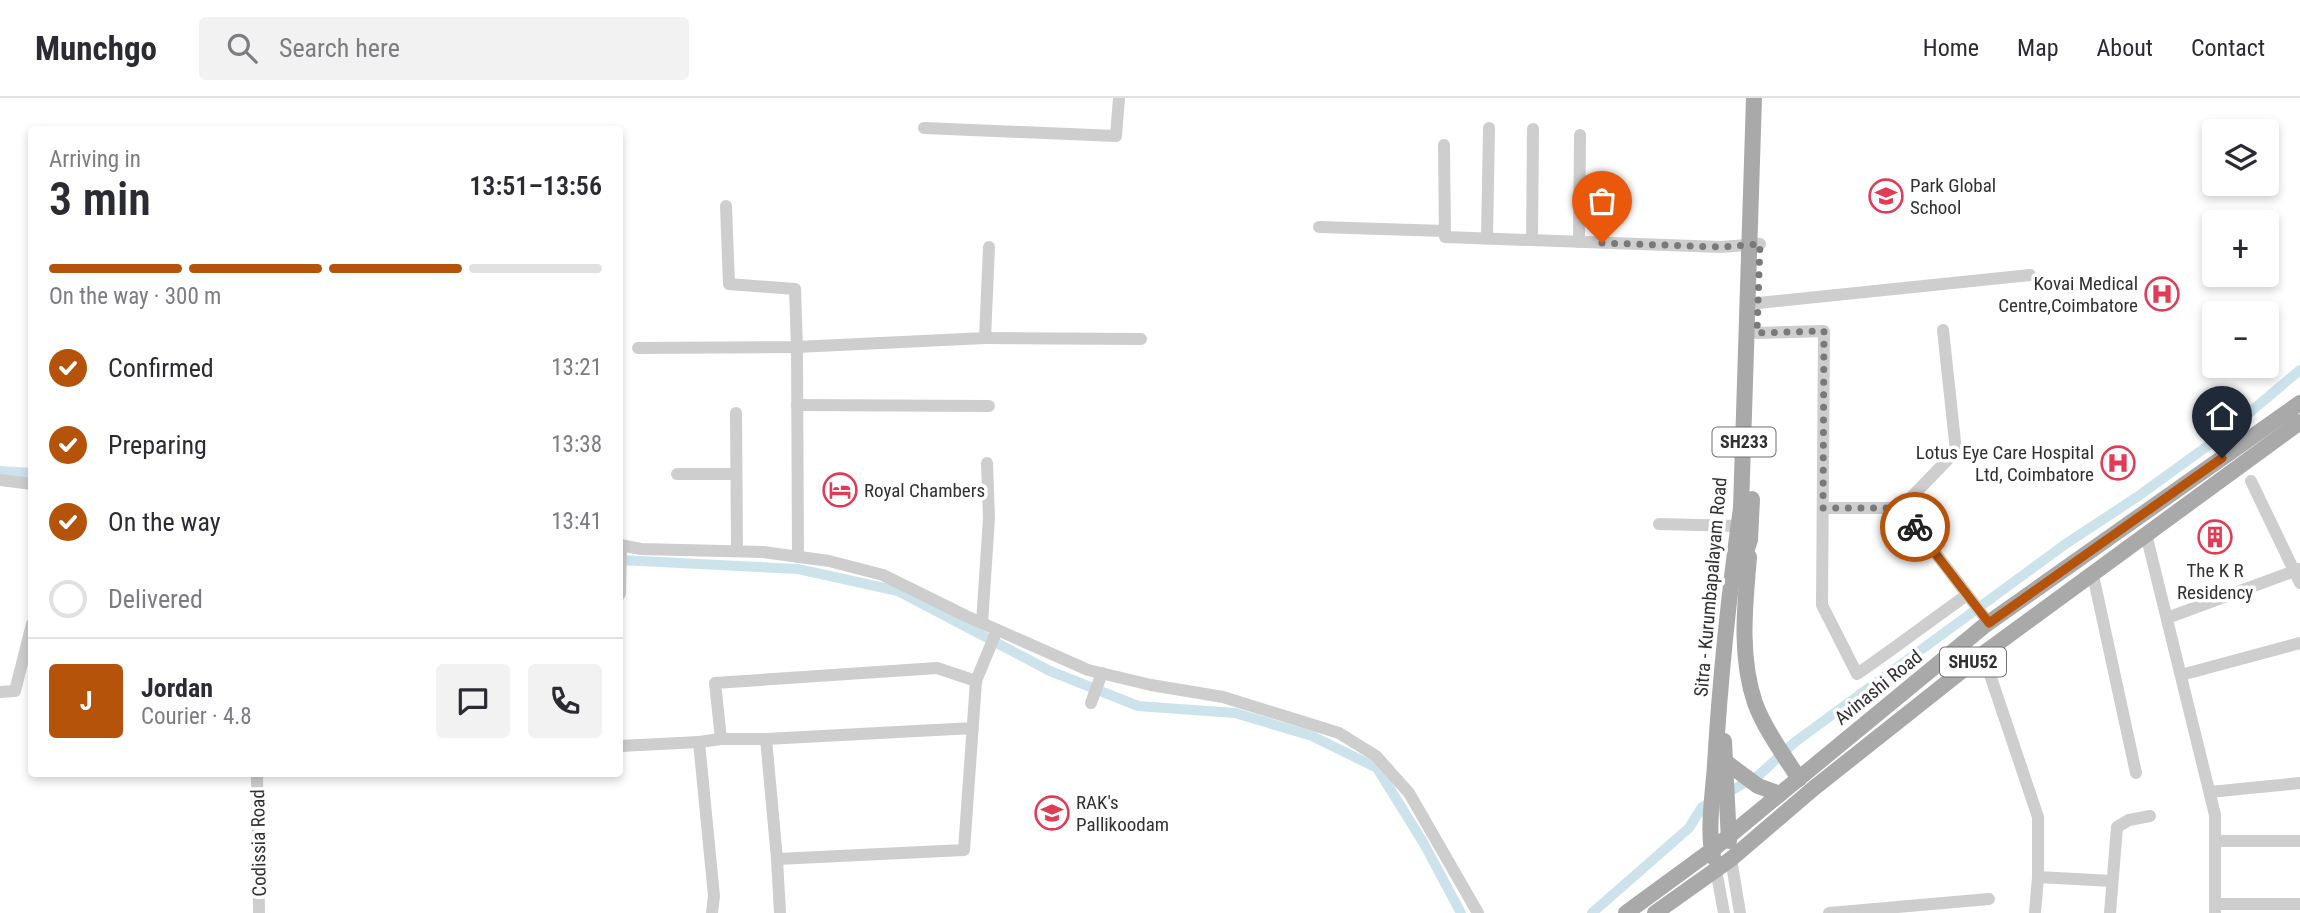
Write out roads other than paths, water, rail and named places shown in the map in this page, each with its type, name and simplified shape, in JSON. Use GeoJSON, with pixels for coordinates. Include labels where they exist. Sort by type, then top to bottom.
{"type":"FeatureCollection","features":[{"type":"Feature","properties":{"kind":"main road","name":"Sitra - Kurumbapalayam Road"},"geometry":{"type":"LineString","coordinates":[[1731,859],[1723,722],[1744,534],[1757,333],[1754,98]]}},
{"type":"Feature","properties":{"kind":"main road","name":"Sitra - Kurumbapalayam Road"},"geometry":{"type":"LineString","coordinates":[[1716,870],[1712,850],[1713,786],[1744,534],[1742,495],[1764,98]]}},
{"type":"Feature","properties":{"kind":"main road","name":"Avinashi Road"},"geometry":{"type":"LineString","coordinates":[[1626,913],[1712,850],[1780,794],[1796,775],[1987,624],[2300,403]]}},
{"type":"Feature","properties":{"kind":"main road","name":"Avinashi Road"},"geometry":{"type":"LineString","coordinates":[[1655,913],[1731,859],[1814,788],[1990,649],[2300,422]]}},
{"type":"Feature","properties":{"kind":"main road"},"geometry":{"type":"LineString","coordinates":[[1744,534],[1747,675],[1756,705],[1796,775]]}},
{"type":"Feature","properties":{"kind":"main road"},"geometry":{"type":"LineString","coordinates":[[1987,624],[1990,649]]}},
{"type":"Feature","properties":{"kind":"main road"},"geometry":{"type":"LineString","coordinates":[[1727,767],[1780,794]]}},
{"type":"Feature","properties":{"kind":"street"},"geometry":{"type":"LineString","coordinates":[[924,128],[1116,136],[1119,98]]}},
{"type":"Feature","properties":{"kind":"street"},"geometry":{"type":"LineString","coordinates":[[1487,238],[1489,128]]}},
{"type":"Feature","properties":{"kind":"street"},"geometry":{"type":"LineString","coordinates":[[1531,240],[1533,129]]}},
{"type":"Feature","properties":{"kind":"street"},"geometry":{"type":"LineString","coordinates":[[1579,242],[1580,135]]}},
{"type":"Feature","properties":{"kind":"street"},"geometry":{"type":"LineString","coordinates":[[1444,145],[1445,237],[1721,247],[1755,244]]}},
{"type":"Feature","properties":{"kind":"street"},"geometry":{"type":"LineString","coordinates":[[726,206],[729,284],[795,289],[798,557]]}},
{"type":"Feature","properties":{"kind":"street"},"geometry":{"type":"LineString","coordinates":[[1319,228],[1445,231]]}},
{"type":"Feature","properties":{"kind":"street"},"geometry":{"type":"LineString","coordinates":[[985,338],[989,247]]}},
{"type":"Feature","properties":{"kind":"street"},"geometry":{"type":"LineString","coordinates":[[1758,303],[2030,275]]}},
{"type":"Feature","properties":{"kind":"street"},"geometry":{"type":"LineString","coordinates":[[1823,508],[1901,508],[1956,451],[1943,330]]}},
{"type":"Feature","properties":{"kind":"street"},"geometry":{"type":"LineString","coordinates":[[1757,333],[1824,331],[1822,605],[1857,674],[1968,596]]}},
{"type":"Feature","properties":{"kind":"street"},"geometry":{"type":"LineString","coordinates":[[638,348],[797,347],[985,338],[1140,339]]}},
{"type":"Feature","properties":{"kind":"street"},"geometry":{"type":"LineString","coordinates":[[797,405],[989,406]]}},
{"type":"Feature","properties":{"kind":"street"},"geometry":{"type":"LineString","coordinates":[[736,413],[737,551]]}},
{"type":"Feature","properties":{"kind":"street"},"geometry":{"type":"LineString","coordinates":[[982,623],[989,518],[987,463]]}},
{"type":"Feature","properties":{"kind":"street"},"geometry":{"type":"LineString","coordinates":[[677,474],[736,474]]}},
{"type":"Feature","properties":{"kind":"street"},"geometry":{"type":"LineString","coordinates":[[0,480],[28,484]]}},
{"type":"Feature","properties":{"kind":"street"},"geometry":{"type":"LineString","coordinates":[[2167,618],[2299,574],[2251,481]]}},
{"type":"Feature","properties":{"kind":"street"},"geometry":{"type":"LineString","coordinates":[[1901,508],[1987,624]]}},
{"type":"Feature","properties":{"kind":"street"},"geometry":{"type":"LineString","coordinates":[[1659,524],[1744,534]]}},
{"type":"Feature","properties":{"kind":"street"},"geometry":{"type":"LineString","coordinates":[[2146,534],[2215,815],[2215,909],[2300,904]]}},
{"type":"Feature","properties":{"kind":"street"},"geometry":{"type":"LineString","coordinates":[[623,548],[737,551],[829,561],[883,575],[1100,678],[1223,697],[1339,733],[1376,756],[1409,793],[1478,913]]}},
{"type":"Feature","properties":{"kind":"street"},"geometry":{"type":"LineString","coordinates":[[2093,575],[2136,773]]}},
{"type":"Feature","properties":{"kind":"street"},"geometry":{"type":"LineString","coordinates":[[777,859],[964,850],[976,681],[997,631]]}},
{"type":"Feature","properties":{"kind":"street"},"geometry":{"type":"LineString","coordinates":[[0,692],[15,691],[28,640]]}},
{"type":"Feature","properties":{"kind":"street"},"geometry":{"type":"LineString","coordinates":[[2181,675],[2300,643]]}},
{"type":"Feature","properties":{"kind":"street"},"geometry":{"type":"LineString","coordinates":[[1990,649],[2038,817],[2035,913]]}},
{"type":"Feature","properties":{"kind":"street"},"geometry":{"type":"LineString","coordinates":[[720,739],[715,683],[937,668],[976,681]]}},
{"type":"Feature","properties":{"kind":"street"},"geometry":{"type":"LineString","coordinates":[[1092,700],[1100,678]]}},
{"type":"Feature","properties":{"kind":"street"},"geometry":{"type":"LineString","coordinates":[[623,746],[973,728]]}},
{"type":"Feature","properties":{"kind":"street"},"geometry":{"type":"LineString","coordinates":[[766,739],[780,913]]}},
{"type":"Feature","properties":{"kind":"street"},"geometry":{"type":"LineString","coordinates":[[699,741],[714,896],[712,913]]}},
{"type":"Feature","properties":{"kind":"street","name":"Codissia Road"},"geometry":{"type":"LineString","coordinates":[[257,777],[259,913]]}},
{"type":"Feature","properties":{"kind":"street"},"geometry":{"type":"LineString","coordinates":[[2210,792],[2300,783]]}},
{"type":"Feature","properties":{"kind":"street"},"geometry":{"type":"LineString","coordinates":[[2110,913],[2117,827],[2129,820],[2150,816]]}},
{"type":"Feature","properties":{"kind":"street"},"geometry":{"type":"LineString","coordinates":[[2215,841],[2300,841]]}},
{"type":"Feature","properties":{"kind":"street"},"geometry":{"type":"LineString","coordinates":[[1731,859],[1740,913]]}},
{"type":"Feature","properties":{"kind":"street"},"geometry":{"type":"LineString","coordinates":[[1716,870],[1722,911]]}},
{"type":"Feature","properties":{"kind":"street"},"geometry":{"type":"LineString","coordinates":[[2038,877],[2112,881]]}},
{"type":"Feature","properties":{"kind":"street"},"geometry":{"type":"LineString","coordinates":[[1829,913],[1989,899]]}},
{"type":"Feature","properties":{"kind":"waterway"},"geometry":{"type":"LineString","coordinates":[[1592,913],[1689,828],[1702,807],[1759,775],[1795,742],[2067,543],[2137,497],[2224,434],[2300,370]]}},
{"type":"Feature","properties":{"kind":"waterway"},"geometry":{"type":"LineString","coordinates":[[0,471],[28,473]]}},
{"type":"Feature","properties":{"kind":"waterway"},"geometry":{"type":"LineString","coordinates":[[623,560],[798,569],[898,591],[1050,671],[1138,706],[1235,713],[1312,736],[1377,768],[1423,842],[1461,913]]}},
{"type":"Feature","properties":{"kind":"place","name":"Park Global School"},"geometry":{"type":"Point","coordinates":[1886,196]}},
{"type":"Feature","properties":{"kind":"place","name":"Kovai Medical Centre,Coimbatore"},"geometry":{"type":"Point","coordinates":[2162,294]}},
{"type":"Feature","properties":{"kind":"place","name":"Lotus Eye Care Hospital Ltd, Coimbatore"},"geometry":{"type":"Point","coordinates":[2118,463]}},
{"type":"Feature","properties":{"kind":"place","name":"Royal Chambers"},"geometry":{"type":"Point","coordinates":[840,490]}},
{"type":"Feature","properties":{"kind":"place","name":"The K R Residency"},"geometry":{"type":"Point","coordinates":[2215,537]}},
{"type":"Feature","properties":{"kind":"place","name":"RAK's Pallikoodam"},"geometry":{"type":"Point","coordinates":[1052,813]}}]}
